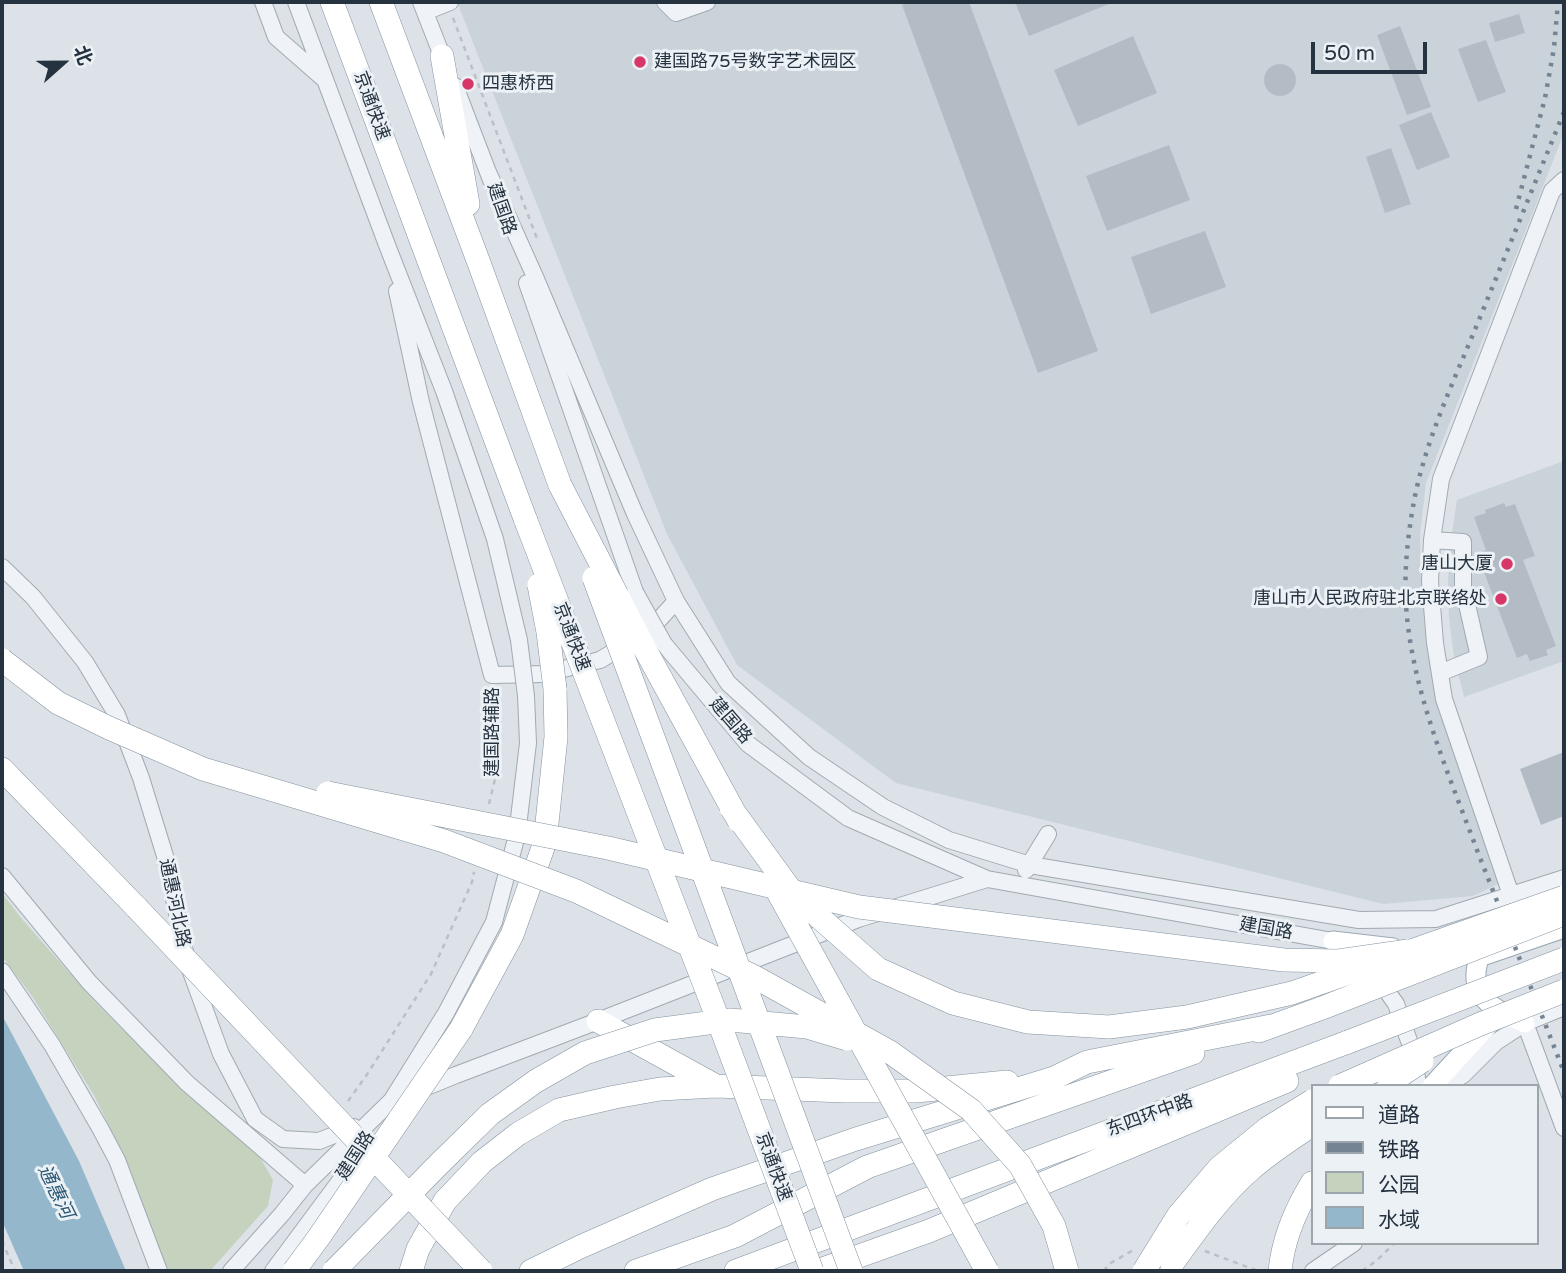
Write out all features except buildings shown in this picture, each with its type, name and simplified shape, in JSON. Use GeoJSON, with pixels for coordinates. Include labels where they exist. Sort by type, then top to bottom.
{"type":"FeatureCollection","features":[{"type":"Feature","properties":{"kind":"highway","name":"京通快速"},"geometry":{"type":"LineString","coordinates":[[332,2],[526,521],[812,1271]]}},
{"type":"Feature","properties":{"kind":"highway"},"geometry":{"type":"LineString","coordinates":[[381,2],[850,1271],[929,1231]]}},
{"type":"Feature","properties":{"kind":"highway"},"geometry":{"type":"LineString","coordinates":[[442,56],[479,262]]}},
{"type":"Feature","properties":{"kind":"highway"},"geometry":{"type":"LineString","coordinates":[[560,485],[646,651],[987,1271]]}},
{"type":"Feature","properties":{"kind":"highway"},"geometry":{"type":"LineString","coordinates":[[294,1271],[461,1028],[512,935],[545,842],[556,737],[555,689],[548,632],[526,521]]}},
{"type":"Feature","properties":{"kind":"highway"},"geometry":{"type":"LineString","coordinates":[[2,660],[58,702],[109,728],[203,769],[444,841],[576,891],[752,976],[890,1052],[971,1110],[1020,1165],[1054,1226],[1067,1271]]}},
{"type":"Feature","properties":{"kind":"highway"},"geometry":{"type":"LineString","coordinates":[[2,769],[481,1271]]}},
{"type":"Feature","properties":{"kind":"highway"},"geometry":{"type":"LineString","coordinates":[[203,769],[608,848],[859,906],[1283,960],[1338,961],[1408,951]]}},
{"type":"Feature","properties":{"kind":"highway"},"geometry":{"type":"LineString","coordinates":[[732,808],[794,896],[878,969],[953,1003],[1028,1022],[1109,1027],[1187,1017],[1292,993],[1564,897]]}},
{"type":"Feature","properties":{"kind":"highway"},"geometry":{"type":"LineString","coordinates":[[636,1271],[735,1236],[867,1167],[1271,1027],[1564,914]]}},
{"type":"Feature","properties":{"kind":"highway","name":"东四环中路"},"geometry":{"type":"LineString","coordinates":[[736,1271],[1564,959]]}},
{"type":"Feature","properties":{"kind":"highway"},"geometry":{"type":"LineString","coordinates":[[1345,1084],[1478,1025],[1564,991]]}},
{"type":"Feature","properties":{"kind":"highway"},"geometry":{"type":"LineString","coordinates":[[334,1271],[491,1114],[536,1082],[585,1053],[655,1030],[730,1020],[807,1027],[890,1052]]}},
{"type":"Feature","properties":{"kind":"highway"},"geometry":{"type":"LineString","coordinates":[[598,1021],[716,1086]]}},
{"type":"Feature","properties":{"kind":"highway"},"geometry":{"type":"LineString","coordinates":[[1396,1083],[1478,1025]]}},
{"type":"Feature","properties":{"kind":"highway"},"geometry":{"type":"LineString","coordinates":[[531,1271],[712,1189],[856,1139],[1054,1078],[1087,1062],[1271,1027]]}},
{"type":"Feature","properties":{"kind":"highway"},"geometry":{"type":"LineString","coordinates":[[817,1271],[929,1231],[1314,1069],[1348,1042]]}},
{"type":"Feature","properties":{"kind":"highway"},"geometry":{"type":"LineString","coordinates":[[411,1271],[418,1249],[445,1201],[482,1162],[518,1134],[559,1110],[660,1089],[716,1086],[916,1091],[1054,1078]]}},
{"type":"Feature","properties":{"kind":"highway"},"geometry":{"type":"LineString","coordinates":[[1144,1271],[1178,1216],[1219,1168],[1268,1128],[1310,1102]]}},
{"type":"Feature","properties":{"kind":"highway"},"geometry":{"type":"LineString","coordinates":[[1170,1268],[1217,1205],[1248,1172],[1285,1142],[1310,1126]]}},
{"type":"Feature","properties":{"kind":"highway"},"geometry":{"type":"LineString","coordinates":[[1280,1271],[1282,1251],[1310,1186]]}},
{"type":"Feature","properties":{"kind":"main road"},"geometry":{"type":"LineString","coordinates":[[1333,941],[1479,957],[1564,929]]}},
{"type":"Feature","properties":{"kind":"main road"},"geometry":{"type":"LineString","coordinates":[[1479,957],[1475,977],[1483,997],[1500,1012],[1525,1023]]}},
{"type":"Feature","properties":{"kind":"main road"},"geometry":{"type":"LineString","coordinates":[[1434,1084],[1500,1012],[1564,982]]}},
{"type":"Feature","properties":{"kind":"street"},"geometry":{"type":"LineString","coordinates":[[263,2],[276,37],[326,81]]}},
{"type":"Feature","properties":{"kind":"street","name":"建国路"},"geometry":{"type":"LineString","coordinates":[[273,1271],[345,1174],[446,1013],[494,922],[517,835],[528,743],[519,640],[495,539],[444,391],[296,2]]}},
{"type":"Feature","properties":{"kind":"street"},"geometry":{"type":"LineString","coordinates":[[423,7],[449,2]]}},
{"type":"Feature","properties":{"kind":"street"},"geometry":{"type":"LineString","coordinates":[[665,2],[676,13],[707,2]]}},
{"type":"Feature","properties":{"kind":"street","name":"建国路"},"geometry":{"type":"LineString","coordinates":[[423,7],[488,172],[635,592],[664,644],[748,744],[848,818],[987,879],[1333,941],[1374,974],[1396,1004],[1414,1055],[1396,1083]]}},
{"type":"Feature","properties":{"kind":"street"},"geometry":{"type":"LineString","coordinates":[[488,172],[635,514],[676,601],[728,683],[809,757],[883,807],[950,840],[1030,864],[1359,920],[1436,919],[1564,878]]}},
{"type":"Feature","properties":{"kind":"street"},"geometry":{"type":"LineString","coordinates":[[1511,895],[1444,699],[1435,643],[1430,581],[1432,540],[1441,479],[1552,191],[1564,180]]}},
{"type":"Feature","properties":{"kind":"street","name":"建国路辅路"},"geometry":{"type":"LineString","coordinates":[[387,245],[421,402],[492,675]]}},
{"type":"Feature","properties":{"kind":"street"},"geometry":{"type":"LineString","coordinates":[[1432,540],[1463,542],[1463,587],[1479,657],[1440,673]]}},
{"type":"Feature","properties":{"kind":"street","name":"通惠河北路"},"geometry":{"type":"LineString","coordinates":[[2,567],[33,597],[85,662],[117,715],[142,778],[165,856],[187,961],[221,1054],[255,1119],[284,1139],[319,1140],[356,1126],[390,1102]]}},
{"type":"Feature","properties":{"kind":"street"},"geometry":{"type":"LineString","coordinates":[[492,675],[543,674],[600,660],[646,634],[676,601]]}},
{"type":"Feature","properties":{"kind":"street"},"geometry":{"type":"LineString","coordinates":[[1016,884],[1048,834]]}},
{"type":"Feature","properties":{"kind":"street"},"geometry":{"type":"LineString","coordinates":[[2,876],[89,982],[187,1083],[305,1185]]}},
{"type":"Feature","properties":{"kind":"street"},"geometry":{"type":"LineString","coordinates":[[231,1271],[305,1185],[390,1102],[858,919],[987,879]]}},
{"type":"Feature","properties":{"kind":"street"},"geometry":{"type":"LineString","coordinates":[[2,971],[52,1045],[117,1160],[159,1271]]}},
{"type":"Feature","properties":{"kind":"street"},"geometry":{"type":"LineString","coordinates":[[1448,1084],[1464,1075],[1496,1042],[1525,1023],[1564,1007]]}},
{"type":"Feature","properties":{"kind":"street"},"geometry":{"type":"LineString","coordinates":[[1525,1023],[1564,1128]]}},
{"type":"Feature","properties":{"kind":"street"},"geometry":{"type":"LineString","coordinates":[[1313,1271],[1351,1245]]}},
{"type":"Feature","properties":{"kind":"path"},"geometry":{"type":"LineString","coordinates":[[449,2],[540,248]]}},
{"type":"Feature","properties":{"kind":"path","name":"建国路辅路"},"geometry":{"type":"LineString","coordinates":[[489,804],[495,779],[492,675]]}},
{"type":"Feature","properties":{"kind":"path"},"geometry":{"type":"LineString","coordinates":[[343,1108],[431,974],[472,882],[475,869]]}},
{"type":"Feature","properties":{"kind":"path"},"geometry":{"type":"LineString","coordinates":[[2,1241],[15,1271]]}},
{"type":"Feature","properties":{"kind":"path"},"geometry":{"type":"LineString","coordinates":[[1362,1271],[1393,1245]]}},
{"type":"Feature","properties":{"kind":"shaded area"},"geometry":{"type":"Polygon","coordinates":[[[457,2],[1564,2],[1564,133],[1426,483],[1420,534],[1421,586],[1427,641],[1502,882],[1473,896],[1383,904],[896,783],[737,665],[667,534],[457,2]]]}},
{"type":"Feature","properties":{"kind":"shaded area","name":"唐山大厦"},"geometry":{"type":"Polygon","coordinates":[[[1564,461],[1564,661],[1464,697],[1454,657],[1449,618],[1450,547],[1457,500],[1564,461]]]}},
{"type":"Feature","properties":{"kind":"green space"},"geometry":{"type":"Polygon","coordinates":[[[2,893],[96,1003],[174,1081],[257,1152],[273,1180],[268,1206],[210,1271],[167,1271],[128,1165],[94,1095],[32,996],[2,956],[2,893]]]}},
{"type":"Feature","properties":{"kind":"water","name":"通惠河"},"geometry":{"type":"Polygon","coordinates":[[[2,1015],[79,1161],[126,1271],[24,1271],[2,1221],[2,1015]]]}},
{"type":"Feature","properties":{"kind":"railway"},"geometry":{"type":"LineString","coordinates":[[1516,209],[1545,98],[1554,48],[1558,2]]}},
{"type":"Feature","properties":{"kind":"railway"},"geometry":{"type":"LineString","coordinates":[[1564,112],[1432,437],[1414,501],[1405,589],[1411,647],[1434,736],[1564,1072]]}},
{"type":"Feature","properties":{"kind":"place","name":"建国路75号数字艺术园区"},"geometry":{"type":"Point","coordinates":[640,62]}},
{"type":"Feature","properties":{"kind":"place","name":"四惠桥西"},"geometry":{"type":"Point","coordinates":[468,84]}},
{"type":"Feature","properties":{"kind":"place","name":"唐山大厦"},"geometry":{"type":"Point","coordinates":[1507,564]}},
{"type":"Feature","properties":{"kind":"place","name":"唐山市人民政府驻北京联络处"},"geometry":{"type":"Point","coordinates":[1501,599]}}]}
